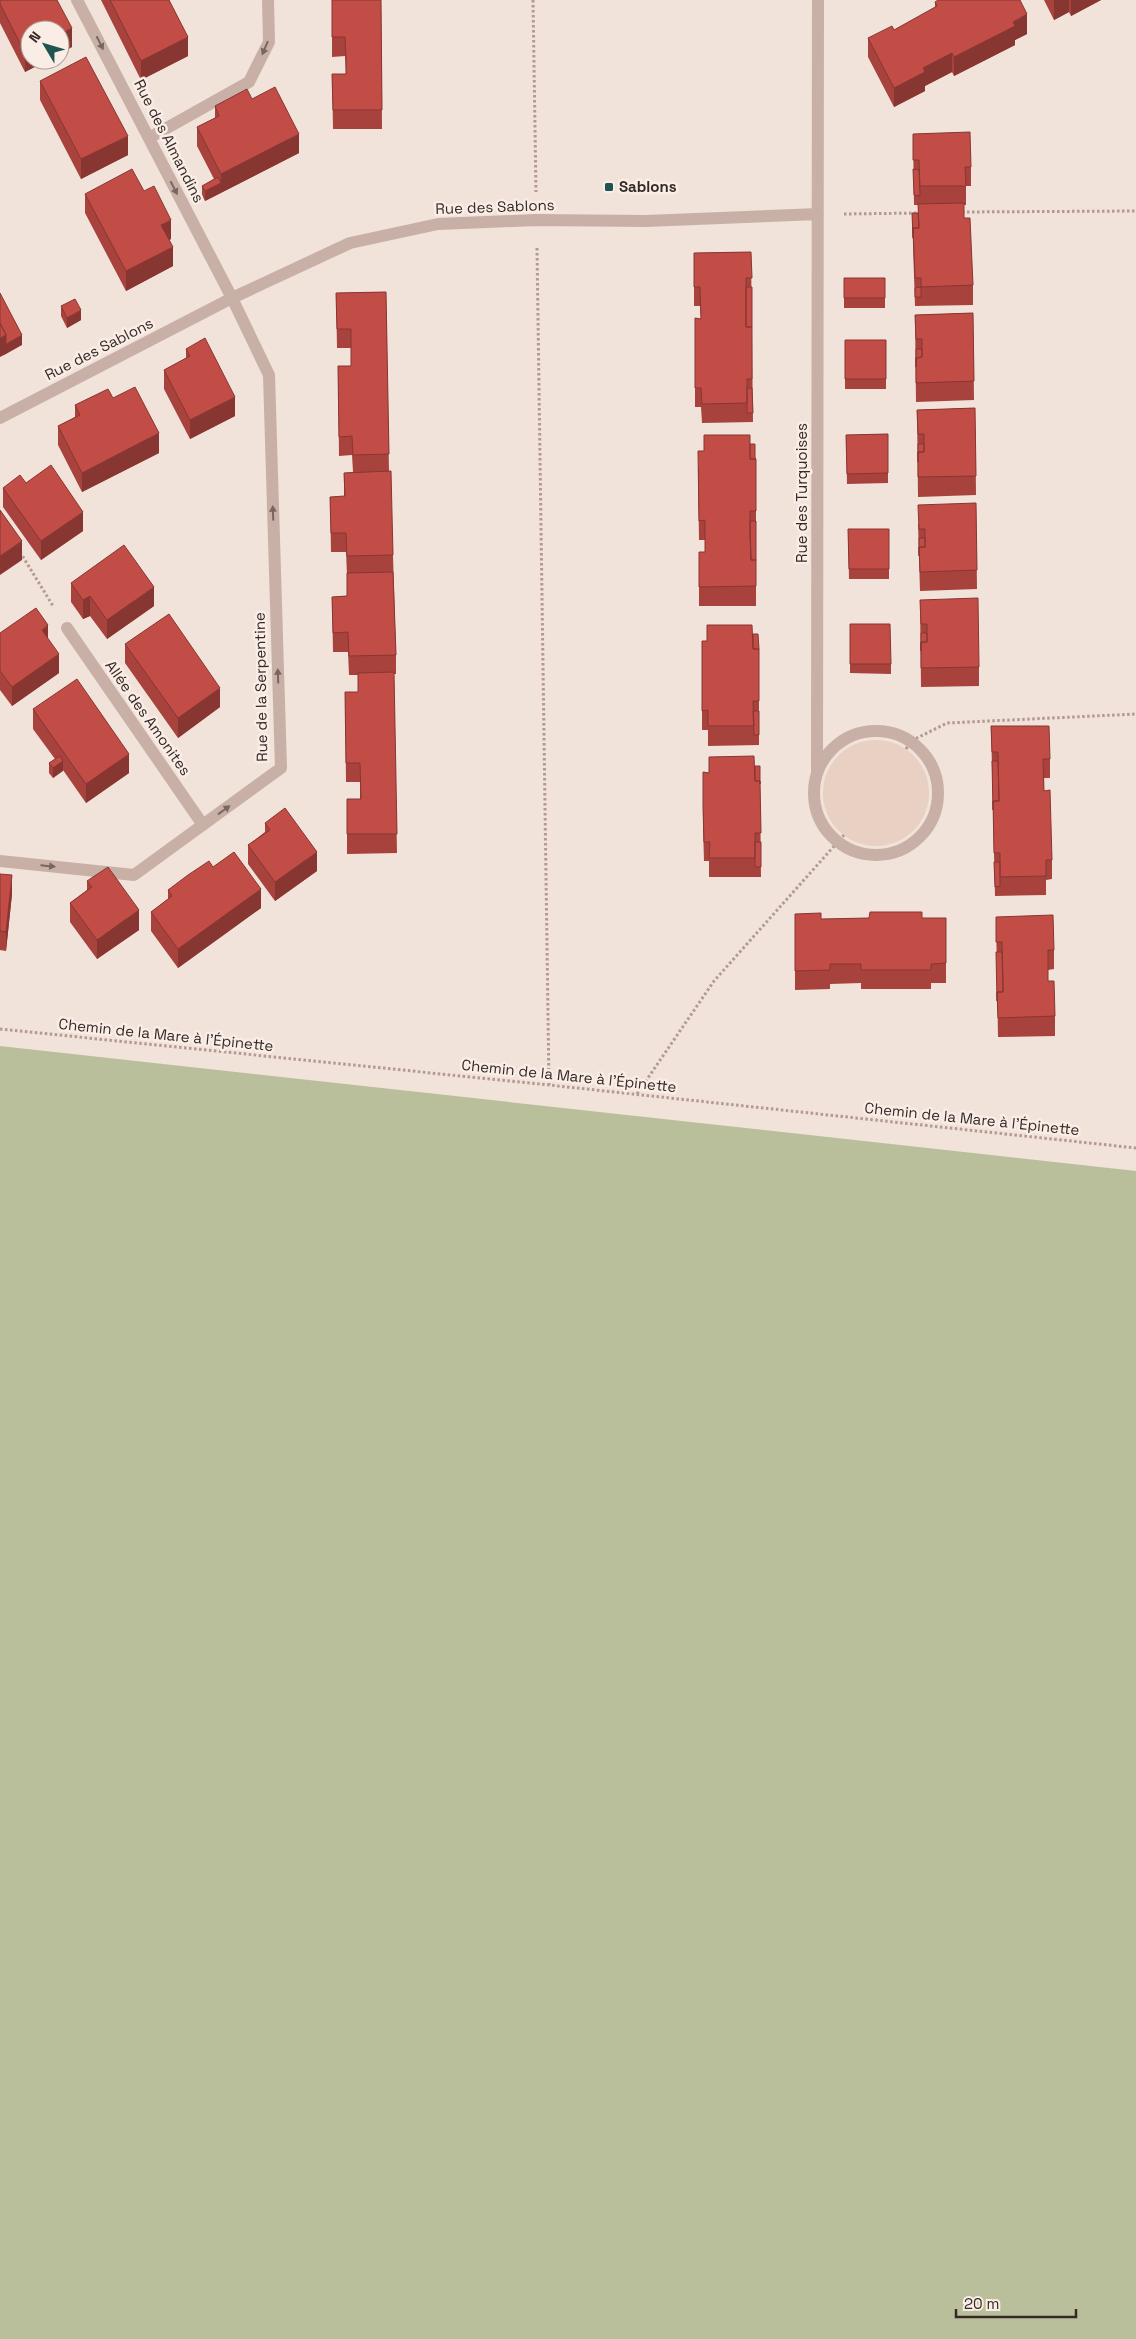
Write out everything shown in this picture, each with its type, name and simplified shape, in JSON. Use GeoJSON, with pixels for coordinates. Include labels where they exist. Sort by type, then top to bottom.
{"type":"FeatureCollection","features":[{"type":"Feature","properties":{"kind":"street","name":"Rue des Almandins"},"geometry":{"type":"LineString","coordinates":[[77,0],[232,298]]}},
{"type":"Feature","properties":{"kind":"street"},"geometry":{"type":"LineString","coordinates":[[149,138],[249,82],[269,42],[268,0]]}},
{"type":"Feature","properties":{"kind":"street"},"geometry":{"type":"LineString","coordinates":[[818,214],[819,1]]}},
{"type":"Feature","properties":{"kind":"street","name":"Rue des Sablons"},"geometry":{"type":"LineString","coordinates":[[0,418],[232,298],[350,243],[438,224],[818,214]]}},
{"type":"Feature","properties":{"kind":"street","name":"Rue des Turquoises"},"geometry":{"type":"LineString","coordinates":[[817,772],[818,214]]}},
{"type":"Feature","properties":{"kind":"street","name":"Rue de la Serpentine"},"geometry":{"type":"LineString","coordinates":[[0,861],[134,875],[281,768],[269,375],[232,298]]}},
{"type":"Feature","properties":{"kind":"street","name":"Allée des Amonites"},"geometry":{"type":"LineString","coordinates":[[67,628],[203,825]]}},
{"type":"Feature","properties":{"kind":"street"},"geometry":{"type":"LineString","coordinates":[[891,732],[909,745],[928,757],[935,773],[939,793],[936,813],[924,832],[903,849],[883,855],[866,854],[850,850],[842,838],[833,838],[819,818],[814,796],[817,772],[835,745],[857,733],[891,732]]}},
{"type":"Feature","properties":{"kind":"path"},"geometry":{"type":"LineString","coordinates":[[533,0],[549,1085]]}},
{"type":"Feature","properties":{"kind":"path"},"geometry":{"type":"LineString","coordinates":[[957,212],[1136,211]]}},
{"type":"Feature","properties":{"kind":"path"},"geometry":{"type":"LineString","coordinates":[[818,214],[928,213]]}},
{"type":"Feature","properties":{"kind":"path"},"geometry":{"type":"LineString","coordinates":[[15,545],[67,628]]}},
{"type":"Feature","properties":{"kind":"path"},"geometry":{"type":"LineString","coordinates":[[909,745],[947,723],[1136,714]]}},
{"type":"Feature","properties":{"kind":"path"},"geometry":{"type":"LineString","coordinates":[[637,1094],[714,980],[842,838]]}},
{"type":"Feature","properties":{"kind":"path","name":"Chemin de la Mare à l'Épinette"},"geometry":{"type":"LineString","coordinates":[[0,1029],[637,1094],[1136,1148]]}},
{"type":"Feature","properties":{"kind":"green space"},"geometry":{"type":"Polygon","coordinates":[[[0,1046],[1136,1171],[1136,2339],[0,2339],[0,1046]]]}},
{"type":"Feature","properties":{"kind":"shaded area"},"geometry":{"type":"Polygon","coordinates":[[[876,740],[896,744],[913,756],[925,773],[929,793],[925,813],[913,830],[896,842],[876,846],[856,842],[839,830],[827,813],[823,793],[827,773],[839,756],[856,744],[876,740]]]}},
{"type":"Feature","properties":{"kind":"building"},"geometry":{"type":"Polygon","coordinates":[[[0,0],[57,0],[68,20],[20,20],[20,43],[0,4],[0,0]]]}},
{"type":"Feature","properties":{"kind":"building"},"geometry":{"type":"Polygon","coordinates":[[[110,0],[169,0],[188,37],[141,61],[110,0]]]}},
{"type":"Feature","properties":{"kind":"building"},"geometry":{"type":"Polygon","coordinates":[[[332,0],[381,0],[382,110],[333,110],[332,74],[346,74],[346,56],[345,37],[332,37],[332,0]]]}},
{"type":"Feature","properties":{"kind":"building"},"geometry":{"type":"Polygon","coordinates":[[[938,0],[1020,0],[1027,14],[1013,22],[1015,26],[954,57],[952,53],[923,68],[925,72],[894,88],[868,38],[892,26],[894,30],[937,6],[935,2],[938,0]]]}},
{"type":"Feature","properties":{"kind":"building"},"geometry":{"type":"Polygon","coordinates":[[[86,57],[128,136],[81,159],[40,81],[61,70],[70,70],[70,65],[86,57]]]}},
{"type":"Feature","properties":{"kind":"building"},"geometry":{"type":"Polygon","coordinates":[[[275,87],[299,134],[221,174],[197,127],[219,116],[215,106],[247,89],[252,99],[275,87]]]}},
{"type":"Feature","properties":{"kind":"building"},"geometry":{"type":"Polygon","coordinates":[[[970,132],[971,167],[965,167],[966,186],[920,186],[919,160],[913,160],[913,134],[970,132]]]}},
{"type":"Feature","properties":{"kind":"building"},"geometry":{"type":"Polygon","coordinates":[[[132,169],[144,191],[154,186],[171,220],[161,225],[173,247],[126,271],[85,194],[132,169]]]}},
{"type":"Feature","properties":{"kind":"building"},"geometry":{"type":"Polygon","coordinates":[[[913,169],[919,170],[920,196],[914,195],[913,169]]]}},
{"type":"Feature","properties":{"kind":"building"},"geometry":{"type":"Polygon","coordinates":[[[218,177],[221,183],[205,191],[202,186],[218,177]]]}},
{"type":"Feature","properties":{"kind":"building"},"geometry":{"type":"Polygon","coordinates":[[[964,203],[964,218],[970,218],[973,285],[921,287],[921,278],[915,278],[913,228],[919,228],[918,204],[964,203]]]}},
{"type":"Feature","properties":{"kind":"building"},"geometry":{"type":"Polygon","coordinates":[[[912,213],[918,213],[919,228],[913,228],[913,238],[912,213]]]}},
{"type":"Feature","properties":{"kind":"building"},"geometry":{"type":"Polygon","coordinates":[[[751,252],[752,278],[746,278],[746,327],[752,327],[752,379],[747,379],[747,403],[702,404],[701,388],[695,388],[695,318],[701,319],[700,287],[694,287],[694,253],[751,252]]]}},
{"type":"Feature","properties":{"kind":"building"},"geometry":{"type":"Polygon","coordinates":[[[844,278],[885,278],[885,298],[844,298],[844,278]]]}},
{"type":"Feature","properties":{"kind":"building"},"geometry":{"type":"Polygon","coordinates":[[[746,287],[752,287],[752,327],[746,327],[746,287]]]}},
{"type":"Feature","properties":{"kind":"building"},"geometry":{"type":"Polygon","coordinates":[[[921,287],[921,297],[915,297],[915,288],[921,287]]]}},
{"type":"Feature","properties":{"kind":"building"},"geometry":{"type":"Polygon","coordinates":[[[386,292],[389,454],[353,455],[352,436],[339,437],[338,366],[351,366],[351,329],[337,329],[336,293],[386,292]]]}},
{"type":"Feature","properties":{"kind":"building"},"geometry":{"type":"Polygon","coordinates":[[[0,293],[22,335],[6,344],[6,335],[0,323],[0,293]]]}},
{"type":"Feature","properties":{"kind":"building"},"geometry":{"type":"Polygon","coordinates":[[[75,299],[81,310],[67,318],[61,306],[75,299]]]}},
{"type":"Feature","properties":{"kind":"building"},"geometry":{"type":"Polygon","coordinates":[[[973,313],[974,381],[916,383],[916,358],[922,357],[922,339],[916,339],[915,315],[973,313]]]}},
{"type":"Feature","properties":{"kind":"building"},"geometry":{"type":"Polygon","coordinates":[[[0,323],[6,335],[0,338],[0,323]]]}},
{"type":"Feature","properties":{"kind":"building"},"geometry":{"type":"Polygon","coordinates":[[[205,338],[235,397],[190,420],[164,370],[190,356],[186,349],[205,338]]]}},
{"type":"Feature","properties":{"kind":"building"},"geometry":{"type":"Polygon","coordinates":[[[845,340],[886,340],[886,379],[845,379],[845,340]]]}},
{"type":"Feature","properties":{"kind":"building"},"geometry":{"type":"Polygon","coordinates":[[[916,349],[922,349],[922,357],[916,358],[916,349]]]}},
{"type":"Feature","properties":{"kind":"building"},"geometry":{"type":"Polygon","coordinates":[[[135,387],[159,433],[82,473],[58,426],[80,415],[75,405],[108,389],[113,398],[135,387]]]}},
{"type":"Feature","properties":{"kind":"building"},"geometry":{"type":"Polygon","coordinates":[[[747,388],[752,388],[753,413],[747,413],[747,388]]]}},
{"type":"Feature","properties":{"kind":"building"},"geometry":{"type":"Polygon","coordinates":[[[975,408],[976,476],[918,477],[918,452],[924,452],[924,434],[918,434],[917,410],[975,408]]]}},
{"type":"Feature","properties":{"kind":"building"},"geometry":{"type":"Polygon","coordinates":[[[888,434],[888,473],[847,474],[846,435],[888,434]]]}},
{"type":"Feature","properties":{"kind":"building"},"geometry":{"type":"Polygon","coordinates":[[[704,435],[750,435],[750,459],[756,459],[756,511],[750,511],[750,536],[751,560],[756,560],[756,586],[699,587],[699,552],[705,552],[705,520],[699,521],[698,451],[704,451],[704,435]]]}},
{"type":"Feature","properties":{"kind":"building"},"geometry":{"type":"Polygon","coordinates":[[[750,444],[755,444],[755,459],[750,459],[750,444]]]}},
{"type":"Feature","properties":{"kind":"building"},"geometry":{"type":"Polygon","coordinates":[[[918,444],[924,444],[924,452],[918,452],[918,444]]]}},
{"type":"Feature","properties":{"kind":"building"},"geometry":{"type":"Polygon","coordinates":[[[51,465],[83,512],[41,541],[3,488],[20,475],[26,483],[51,465]]]}},
{"type":"Feature","properties":{"kind":"building"},"geometry":{"type":"Polygon","coordinates":[[[391,471],[393,555],[347,556],[346,533],[331,533],[330,497],[345,496],[344,473],[391,471]]]}},
{"type":"Feature","properties":{"kind":"building"},"geometry":{"type":"Polygon","coordinates":[[[976,503],[977,570],[920,572],[919,547],[925,547],[925,529],[919,529],[918,505],[976,503]]]}},
{"type":"Feature","properties":{"kind":"building"},"geometry":{"type":"Polygon","coordinates":[[[0,510],[22,541],[0,556],[0,510]]]}},
{"type":"Feature","properties":{"kind":"building"},"geometry":{"type":"Polygon","coordinates":[[[750,521],[756,521],[756,560],[751,560],[750,521]]]}},
{"type":"Feature","properties":{"kind":"building"},"geometry":{"type":"Polygon","coordinates":[[[848,529],[889,529],[889,569],[849,569],[848,529]]]}},
{"type":"Feature","properties":{"kind":"building"},"geometry":{"type":"Polygon","coordinates":[[[919,538],[925,538],[925,547],[919,547],[919,538]]]}},
{"type":"Feature","properties":{"kind":"building"},"geometry":{"type":"Polygon","coordinates":[[[124,545],[154,587],[107,620],[90,596],[83,600],[71,583],[124,545]]]}},
{"type":"Feature","properties":{"kind":"building"},"geometry":{"type":"Polygon","coordinates":[[[393,572],[396,655],[349,656],[348,632],[333,633],[332,597],[347,596],[347,573],[393,572]]]}},
{"type":"Feature","properties":{"kind":"building"},"geometry":{"type":"Polygon","coordinates":[[[978,598],[979,667],[921,668],[921,642],[927,642],[927,624],[921,624],[920,600],[978,598]]]}},
{"type":"Feature","properties":{"kind":"building"},"geometry":{"type":"Polygon","coordinates":[[[36,608],[48,625],[42,630],[59,654],[12,687],[0,671],[0,633],[36,608]]]}},
{"type":"Feature","properties":{"kind":"building"},"geometry":{"type":"Polygon","coordinates":[[[169,614],[220,688],[178,718],[125,644],[169,614]]]}},
{"type":"Feature","properties":{"kind":"building"},"geometry":{"type":"Polygon","coordinates":[[[850,624],[890,624],[891,664],[850,664],[850,624]]]}},
{"type":"Feature","properties":{"kind":"building"},"geometry":{"type":"Polygon","coordinates":[[[707,625],[752,625],[753,649],[759,649],[759,701],[753,701],[754,726],[708,726],[708,710],[702,711],[702,641],[707,641],[707,625]]]}},
{"type":"Feature","properties":{"kind":"building"},"geometry":{"type":"Polygon","coordinates":[[[921,633],[927,633],[927,642],[921,642],[921,633]]]}},
{"type":"Feature","properties":{"kind":"building"},"geometry":{"type":"Polygon","coordinates":[[[753,634],[758,634],[759,649],[753,649],[753,634]]]}},
{"type":"Feature","properties":{"kind":"building"},"geometry":{"type":"Polygon","coordinates":[[[394,672],[397,834],[347,834],[347,799],[361,799],[360,763],[346,763],[345,692],[358,692],[358,673],[394,672]]]}},
{"type":"Feature","properties":{"kind":"building"},"geometry":{"type":"Polygon","coordinates":[[[77,679],[129,754],[86,784],[33,709],[77,679]]]}},
{"type":"Feature","properties":{"kind":"building"},"geometry":{"type":"Polygon","coordinates":[[[753,711],[759,711],[759,735],[754,735],[753,711]]]}},
{"type":"Feature","properties":{"kind":"building"},"geometry":{"type":"Polygon","coordinates":[[[991,726],[1049,726],[1050,759],[1043,759],[1044,791],[1050,790],[1052,860],[1046,860],[1046,876],[1000,877],[1000,853],[994,853],[993,801],[999,801],[998,752],[992,752],[991,726]]]}},
{"type":"Feature","properties":{"kind":"building"},"geometry":{"type":"Polygon","coordinates":[[[60,756],[63,761],[53,768],[49,763],[60,756]]]}},
{"type":"Feature","properties":{"kind":"building"},"geometry":{"type":"Polygon","coordinates":[[[754,756],[755,781],[760,781],[761,833],[755,833],[755,858],[709,858],[710,842],[704,842],[703,772],[709,773],[709,757],[754,756]]]}},
{"type":"Feature","properties":{"kind":"building"},"geometry":{"type":"Polygon","coordinates":[[[992,761],[998,761],[999,801],[993,801],[993,810],[992,761]]]}},
{"type":"Feature","properties":{"kind":"building"},"geometry":{"type":"Polygon","coordinates":[[[755,766],[760,766],[760,781],[755,781],[755,766]]]}},
{"type":"Feature","properties":{"kind":"building"},"geometry":{"type":"Polygon","coordinates":[[[285,808],[317,852],[275,882],[248,845],[270,830],[265,823],[285,808]]]}},
{"type":"Feature","properties":{"kind":"building"},"geometry":{"type":"Polygon","coordinates":[[[755,842],[761,842],[761,867],[755,867],[755,842]]]}},
{"type":"Feature","properties":{"kind":"building"},"geometry":{"type":"Polygon","coordinates":[[[234,852],[261,889],[178,949],[151,912],[172,896],[168,890],[188,875],[209,861],[213,867],[234,852]]]}},
{"type":"Feature","properties":{"kind":"building"},"geometry":{"type":"Polygon","coordinates":[[[994,862],[1000,862],[1000,886],[995,887],[994,862]]]}},
{"type":"Feature","properties":{"kind":"building"},"geometry":{"type":"Polygon","coordinates":[[[108,867],[139,910],[97,940],[70,903],[92,887],[87,881],[108,867]]]}},
{"type":"Feature","properties":{"kind":"building"},"geometry":{"type":"Polygon","coordinates":[[[0,874],[12,875],[6,932],[0,931],[0,874]]]}},
{"type":"Feature","properties":{"kind":"building"},"geometry":{"type":"Polygon","coordinates":[[[870,912],[922,912],[922,918],[946,918],[946,963],[931,964],[931,970],[861,970],[861,964],[830,964],[830,970],[795,971],[795,914],[821,913],[821,919],[869,918],[870,912]]]}},
{"type":"Feature","properties":{"kind":"building"},"geometry":{"type":"Polygon","coordinates":[[[1053,915],[1054,950],[1048,950],[1048,981],[1054,981],[1055,1016],[998,1018],[997,992],[1003,992],[1003,983],[1002,942],[996,942],[996,917],[1053,915]]]}},
{"type":"Feature","properties":{"kind":"building"},"geometry":{"type":"Polygon","coordinates":[[[996,952],[1002,952],[1003,992],[997,992],[997,1001],[996,952]]]}},
{"type":"Feature","properties":{"kind":"place","name":"Sablons"},"geometry":{"type":"Point","coordinates":[609,187]}}]}
